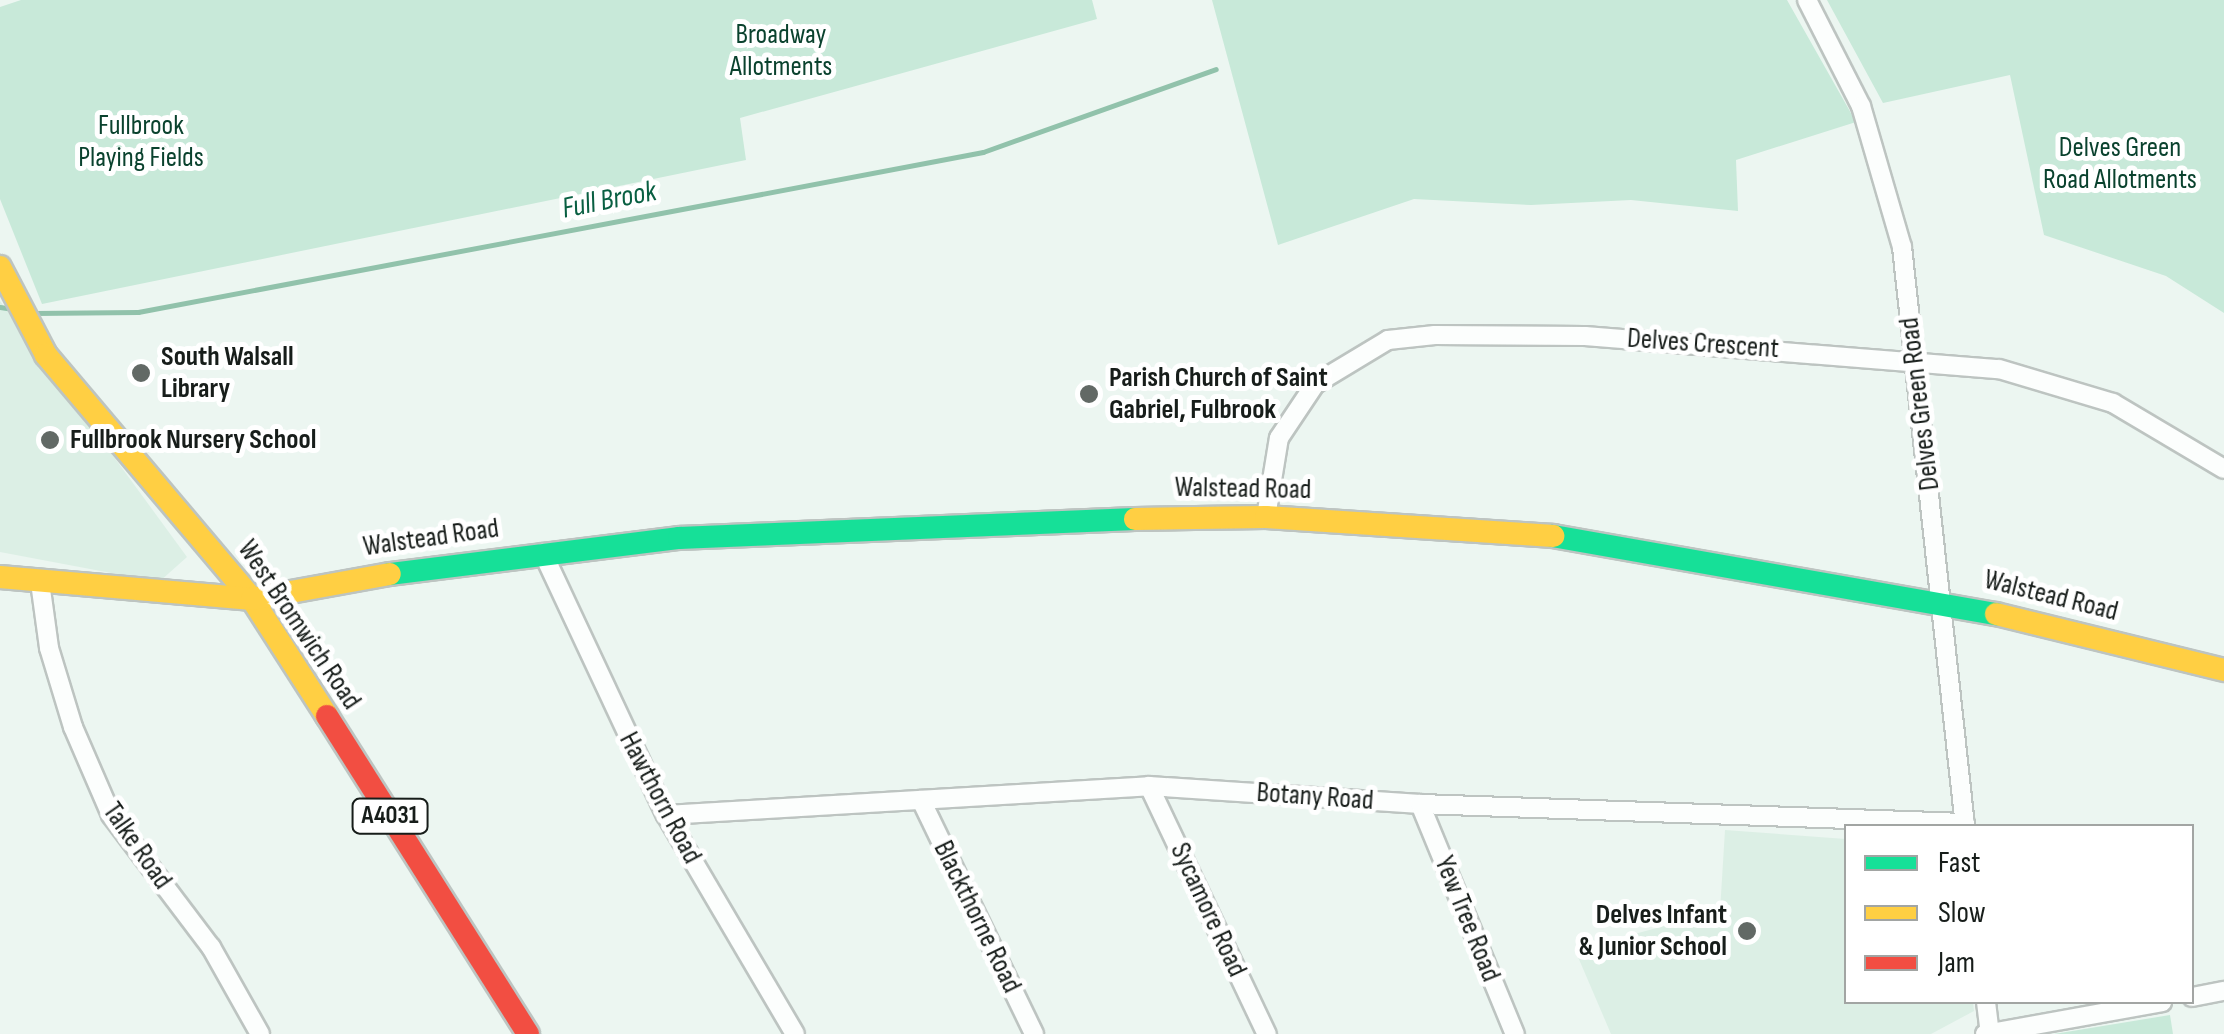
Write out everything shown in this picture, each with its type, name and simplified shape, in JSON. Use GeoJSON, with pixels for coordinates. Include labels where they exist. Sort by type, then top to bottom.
{"type":"FeatureCollection","features":[{"type":"Feature","properties":{"kind":"street","name":"Delves Green Road"},"geometry":{"type":"LineString","coordinates":[[1807,0],[1880,158],[1902,248],[1965,824]]}},
{"type":"Feature","properties":{"kind":"street","name":"West Bromwich Road"},"geometry":{"type":"LineString","coordinates":[[0,268],[33,333],[252,599],[528,1034]]}},
{"type":"Feature","properties":{"kind":"street","name":"Delves Crescent"},"geometry":{"type":"LineString","coordinates":[[1266,517],[1279,438],[1315,384],[1388,340],[1586,336],[1917,358],[2060,383],[2113,403],[2224,470]]}},
{"type":"Feature","properties":{"kind":"street","name":"Walstead Road"},"geometry":{"type":"LineString","coordinates":[[0,577],[252,599],[543,553],[976,520],[1266,517],[1514,532],[1941,600],[2224,670]]}},
{"type":"Feature","properties":{"kind":"street","name":"Hawthorn Road"},"geometry":{"type":"LineString","coordinates":[[543,553],[572,628],[666,815],[795,1034]]}},
{"type":"Feature","properties":{"kind":"street","name":"Talke Road"},"geometry":{"type":"LineString","coordinates":[[40,582],[49,648],[72,727],[111,815],[211,947],[260,1034]]}},
{"type":"Feature","properties":{"kind":"street","name":"Botany Road"},"geometry":{"type":"LineString","coordinates":[[666,815],[1149,786],[1420,804],[1939,824]]}},
{"type":"Feature","properties":{"kind":"street","name":"Sycamore Road"},"geometry":{"type":"LineString","coordinates":[[1149,786],[1267,1034]]}},
{"type":"Feature","properties":{"kind":"street","name":"Blackthorne Road"},"geometry":{"type":"LineString","coordinates":[[921,800],[1034,1034]]}},
{"type":"Feature","properties":{"kind":"street","name":"Yew Tree Road"},"geometry":{"type":"LineString","coordinates":[[1420,804],[1514,1034]]}},
{"type":"Feature","properties":{"kind":"street"},"geometry":{"type":"LineString","coordinates":[[2194,996],[2224,991]]}},
{"type":"Feature","properties":{"kind":"street"},"geometry":{"type":"LineString","coordinates":[[1986,1004],[1987,1033],[2151,1004]]}},
{"type":"Feature","properties":{"kind":"shaded area","name":"Fullbrook Nursery School"},"geometry":{"type":"Polygon","coordinates":[[[0,301],[187,557],[159,582],[0,552],[0,301]]]}},
{"type":"Feature","properties":{"kind":"shaded area","name":"Delves Infant & Junior School"},"geometry":{"type":"Polygon","coordinates":[[[1725,830],[1844,839],[1844,1004],[1973,1004],[1974,1011],[1931,1034],[1611,1034],[1575,950],[1720,911],[1725,830]]]}},
{"type":"Feature","properties":{"kind":"green space","name":"Fullbrook Playing Fields"},"geometry":{"type":"Polygon","coordinates":[[[21,0],[1092,0],[1097,19],[740,118],[746,160],[42,304],[0,199],[0,7],[21,0]]]}},
{"type":"Feature","properties":{"kind":"green space"},"geometry":{"type":"Polygon","coordinates":[[[1212,0],[1787,0],[1856,122],[1736,160],[1738,211],[1631,200],[1531,205],[1414,199],[1278,245],[1212,0]]]}},
{"type":"Feature","properties":{"kind":"green space","name":"Delves Green Road Allotments"},"geometry":{"type":"Polygon","coordinates":[[[1827,0],[2224,0],[2224,313],[2166,276],[2044,235],[2010,75],[1883,103],[1827,0]]]}},
{"type":"Feature","properties":{"kind":"green space"},"geometry":{"type":"Polygon","coordinates":[[[2170,1015],[2173,1034],[2054,1034],[2170,1015]]]}},
{"type":"Feature","properties":{"kind":"waterway","name":"Full Brook"},"geometry":{"type":"LineString","coordinates":[[34,313],[138,312],[983,152],[1216,69]]}},
{"type":"Feature","properties":{"kind":"waterway","name":"Full Brook"},"geometry":{"type":"LineString","coordinates":[[0,307],[13,309]]}},
{"type":"Feature","properties":{"kind":"traffic: fast"},"geometry":{"type":"LineString","coordinates":[[390,574],[679,538],[1135,519]]}},
{"type":"Feature","properties":{"kind":"traffic: fast"},"geometry":{"type":"LineString","coordinates":[[1553,536],[1996,614]]}},
{"type":"Feature","properties":{"kind":"traffic: slow"},"geometry":{"type":"LineString","coordinates":[[0,267],[46,355],[252,599],[327,716]]}},
{"type":"Feature","properties":{"kind":"traffic: slow"},"geometry":{"type":"LineString","coordinates":[[1135,519],[1266,517],[1553,536]]}},
{"type":"Feature","properties":{"kind":"traffic: slow"},"geometry":{"type":"LineString","coordinates":[[0,577],[252,599],[390,574]]}},
{"type":"Feature","properties":{"kind":"traffic: slow"},"geometry":{"type":"LineString","coordinates":[[1996,614],[2224,670]]}},
{"type":"Feature","properties":{"kind":"traffic: jam"},"geometry":{"type":"LineString","coordinates":[[327,716],[528,1034]]}},
{"type":"Feature","properties":{"kind":"place","name":"South Walsall Library"},"geometry":{"type":"Point","coordinates":[141,373]}},
{"type":"Feature","properties":{"kind":"place","name":"Parish Church of Saint Gabriel, Fulbrook"},"geometry":{"type":"Point","coordinates":[1089,394]}},
{"type":"Feature","properties":{"kind":"place","name":"Fullbrook Nursery School"},"geometry":{"type":"Point","coordinates":[50,440]}},
{"type":"Feature","properties":{"kind":"place","name":"Delves Infant & Junior School"},"geometry":{"type":"Point","coordinates":[1747,931]}},
{"type":"Feature","properties":{"kind":"park label","name":"Broadway Allotments"},"geometry":{"type":"Point","coordinates":[781,51]}}]}
